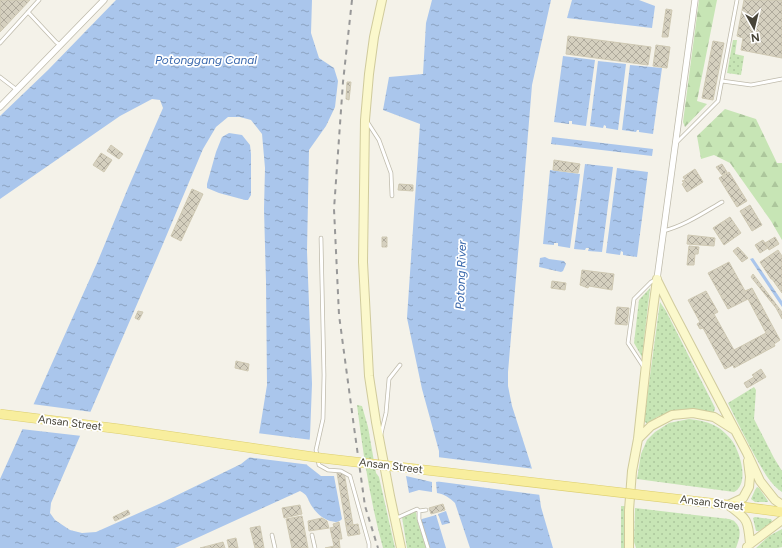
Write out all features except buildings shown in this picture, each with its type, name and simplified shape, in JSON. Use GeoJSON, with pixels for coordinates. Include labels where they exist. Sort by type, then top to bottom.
{"type":"FeatureCollection","features":[{"type":"Feature","properties":{"kind":"main road","name":"Ansan Street"},"geometry":{"type":"LineString","coordinates":[[0,414],[120,429],[321,458],[782,512]]}},
{"type":"Feature","properties":{"kind":"street"},"geometry":{"type":"LineString","coordinates":[[0,107],[104,0]]}},
{"type":"Feature","properties":{"kind":"street"},"geometry":{"type":"LineString","coordinates":[[382,0],[374,37],[365,120],[363,262],[370,376],[380,440],[401,548]]}},
{"type":"Feature","properties":{"kind":"street"},"geometry":{"type":"LineString","coordinates":[[629,548],[629,510],[632,471],[638,439],[657,279],[694,0]]}},
{"type":"Feature","properties":{"kind":"street"},"geometry":{"type":"LineString","coordinates":[[657,279],[760,481],[782,505]]}},
{"type":"Feature","properties":{"kind":"street"},"geometry":{"type":"LineString","coordinates":[[638,439],[651,426],[672,415],[694,413],[714,418],[734,429]]}},
{"type":"Feature","properties":{"kind":"street"},"geometry":{"type":"LineString","coordinates":[[748,455],[750,477],[749,487],[743,498],[728,505],[743,516],[749,526],[748,546]]}},
{"type":"Feature","properties":{"kind":"street"},"geometry":{"type":"LineString","coordinates":[[748,546],[782,520]]}},
{"type":"Feature","properties":{"kind":"lane"},"geometry":{"type":"LineString","coordinates":[[0,43],[39,0]]}},
{"type":"Feature","properties":{"kind":"lane"},"geometry":{"type":"LineString","coordinates":[[675,144],[718,101],[737,0]]}},
{"type":"Feature","properties":{"kind":"lane"},"geometry":{"type":"LineString","coordinates":[[28,12],[60,45]]}},
{"type":"Feature","properties":{"kind":"lane"},"geometry":{"type":"LineString","coordinates":[[0,77],[17,90]]}},
{"type":"Feature","properties":{"kind":"lane"},"geometry":{"type":"LineString","coordinates":[[722,81],[751,85],[782,79]]}},
{"type":"Feature","properties":{"kind":"lane"},"geometry":{"type":"LineString","coordinates":[[365,120],[379,140],[391,173],[392,196]]}},
{"type":"Feature","properties":{"kind":"lane"},"geometry":{"type":"LineString","coordinates":[[664,232],[687,222],[722,202]]}},
{"type":"Feature","properties":{"kind":"lane"},"geometry":{"type":"LineString","coordinates":[[321,238],[324,375],[323,419],[316,450],[319,465],[328,470],[340,470],[350,476],[369,548]]}},
{"type":"Feature","properties":{"kind":"lane"},"geometry":{"type":"LineString","coordinates":[[646,369],[628,343],[634,299],[651,282],[657,279]]}},
{"type":"Feature","properties":{"kind":"lane"},"geometry":{"type":"LineString","coordinates":[[380,440],[386,413],[389,379],[400,365]]}},
{"type":"Feature","properties":{"kind":"lane"},"geometry":{"type":"LineString","coordinates":[[394,517],[417,509],[418,511],[426,510]]}},
{"type":"Feature","properties":{"kind":"lane"},"geometry":{"type":"LineString","coordinates":[[418,511],[428,548]]}},
{"type":"Feature","properties":{"kind":"lane"},"geometry":{"type":"LineString","coordinates":[[272,535],[275,548]]}},
{"type":"Feature","properties":{"kind":"lane"},"geometry":{"type":"LineString","coordinates":[[312,535],[315,548]]}},
{"type":"Feature","properties":{"kind":"green space"},"geometry":{"type":"Polygon","coordinates":[[[699,0],[717,0],[697,101],[707,104],[685,127],[683,122],[699,0]]]}},
{"type":"Feature","properties":{"kind":"green space"},"geometry":{"type":"Polygon","coordinates":[[[733,40],[737,40],[735,54],[744,56],[741,75],[727,73],[733,40]]]}},
{"type":"Feature","properties":{"kind":"green space"},"geometry":{"type":"Polygon","coordinates":[[[725,109],[756,119],[777,163],[782,163],[782,240],[771,221],[730,163],[714,155],[701,159],[697,136],[725,109]]]}},
{"type":"Feature","properties":{"kind":"green space"},"geometry":{"type":"Polygon","coordinates":[[[650,288],[642,357],[634,343],[639,300],[650,288]]]}},
{"type":"Feature","properties":{"kind":"green space"},"geometry":{"type":"Polygon","coordinates":[[[660,302],[715,408],[714,412],[669,413],[657,417],[650,423],[646,423],[644,420],[660,302]]]}},
{"type":"Feature","properties":{"kind":"green space"},"geometry":{"type":"Polygon","coordinates":[[[754,387],[756,390],[754,419],[782,471],[782,492],[770,481],[764,472],[728,403],[754,387]]]}},
{"type":"Feature","properties":{"kind":"green space"},"geometry":{"type":"Polygon","coordinates":[[[357,405],[362,406],[368,427],[376,473],[379,477],[395,548],[383,548],[367,477],[357,405]]]}},
{"type":"Feature","properties":{"kind":"green space"},"geometry":{"type":"Polygon","coordinates":[[[689,419],[716,426],[733,442],[739,455],[742,470],[741,483],[739,488],[734,492],[637,479],[641,454],[647,440],[655,432],[669,423],[689,419]]]}},
{"type":"Feature","properties":{"kind":"green space"},"geometry":{"type":"Polygon","coordinates":[[[757,487],[768,502],[755,502],[751,499],[757,487]]]}},
{"type":"Feature","properties":{"kind":"green space"},"geometry":{"type":"Polygon","coordinates":[[[621,506],[625,506],[624,548],[621,548],[621,506]]]}},
{"type":"Feature","properties":{"kind":"green space"},"geometry":{"type":"Polygon","coordinates":[[[635,508],[733,520],[740,531],[736,548],[636,548],[634,542],[635,508]]]}},
{"type":"Feature","properties":{"kind":"green space"},"geometry":{"type":"Polygon","coordinates":[[[415,511],[426,548],[407,548],[402,517],[415,511]]]}},
{"type":"Feature","properties":{"kind":"green space"},"geometry":{"type":"Polygon","coordinates":[[[753,518],[771,519],[772,521],[759,531],[756,531],[753,518]]]}},
{"type":"Feature","properties":{"kind":"green space"},"geometry":{"type":"Polygon","coordinates":[[[782,529],[782,547],[756,548],[769,536],[782,529]]]}},
{"type":"Feature","properties":{"kind":"water","name":"Potonggang Canal"},"geometry":{"type":"Polygon","coordinates":[[[116,0],[312,0],[311,33],[319,58],[334,68],[338,81],[335,107],[326,126],[309,150],[307,251],[312,384],[310,436],[307,465],[321,476],[334,476],[341,520],[336,522],[322,517],[313,508],[306,495],[300,491],[175,548],[0,548],[0,479],[97,263],[163,108],[160,100],[152,99],[120,116],[0,199],[0,116],[48,70],[116,0]],[[228,117],[216,127],[203,149],[51,503],[50,513],[55,520],[70,530],[82,533],[96,532],[159,504],[241,464],[256,452],[267,385],[264,209],[265,168],[262,134],[251,120],[240,117],[228,117]]]}},
{"type":"Feature","properties":{"kind":"water","name":"Potong River"},"geometry":{"type":"Polygon","coordinates":[[[432,0],[551,0],[532,85],[508,386],[512,406],[539,493],[541,507],[553,548],[470,548],[455,503],[447,496],[437,493],[436,482],[439,481],[439,451],[422,389],[407,318],[420,124],[383,110],[389,77],[423,74],[426,23],[432,0]]]}},
{"type":"Feature","properties":{"kind":"water"},"geometry":{"type":"Polygon","coordinates":[[[572,0],[639,0],[655,6],[652,28],[567,18],[572,0]]]}},
{"type":"Feature","properties":{"kind":"water"},"geometry":{"type":"Polygon","coordinates":[[[563,56],[595,60],[586,126],[572,124],[572,121],[569,121],[569,124],[554,122],[563,56]]]}},
{"type":"Feature","properties":{"kind":"water"},"geometry":{"type":"Polygon","coordinates":[[[598,61],[626,64],[618,130],[606,128],[604,125],[603,128],[590,126],[598,61]]]}},
{"type":"Feature","properties":{"kind":"water"},"geometry":{"type":"Polygon","coordinates":[[[630,65],[662,68],[653,134],[639,132],[639,130],[636,132],[622,130],[630,65]]]}},
{"type":"Feature","properties":{"kind":"water"},"geometry":{"type":"Polygon","coordinates":[[[229,133],[242,135],[250,145],[251,195],[248,200],[219,193],[207,188],[216,152],[222,137],[229,133]]]}},
{"type":"Feature","properties":{"kind":"water"},"geometry":{"type":"Polygon","coordinates":[[[552,137],[653,149],[652,156],[551,144],[552,137]]]}},
{"type":"Feature","properties":{"kind":"water"},"geometry":{"type":"Polygon","coordinates":[[[585,164],[613,167],[602,252],[588,251],[589,248],[586,248],[585,250],[574,249],[585,164]]]}},
{"type":"Feature","properties":{"kind":"water"},"geometry":{"type":"Polygon","coordinates":[[[617,168],[648,172],[637,257],[623,255],[623,252],[621,251],[620,255],[606,253],[617,168]]]}},
{"type":"Feature","properties":{"kind":"water"},"geometry":{"type":"Polygon","coordinates":[[[550,170],[580,174],[570,248],[558,246],[558,243],[554,243],[554,245],[543,244],[550,170]]]}},
{"type":"Feature","properties":{"kind":"water"},"geometry":{"type":"Polygon","coordinates":[[[545,257],[564,261],[566,264],[563,271],[561,272],[539,267],[540,258],[545,257]]]}},
{"type":"Feature","properties":{"kind":"water"},"geometry":{"type":"Polygon","coordinates":[[[753,258],[782,301],[782,307],[750,259],[753,258]]]}},
{"type":"Feature","properties":{"kind":"water"},"geometry":{"type":"Polygon","coordinates":[[[406,476],[432,482],[432,492],[419,490],[409,493],[406,476]]]}},
{"type":"Feature","properties":{"kind":"water"},"geometry":{"type":"Polygon","coordinates":[[[446,511],[450,523],[442,525],[438,514],[446,511]]]}},
{"type":"Feature","properties":{"kind":"water"},"geometry":{"type":"Polygon","coordinates":[[[436,515],[446,548],[430,548],[421,520],[436,515]]]}},
{"type":"Feature","properties":{"kind":"pier"},"geometry":{"type":"Polygon","coordinates":[[[32,404],[92,412],[82,436],[21,429],[32,404]]]}},
{"type":"Feature","properties":{"kind":"pier"},"geometry":{"type":"Polygon","coordinates":[[[257,433],[312,440],[309,464],[311,465],[246,457],[254,451],[257,433]]]}},
{"type":"Feature","properties":{"kind":"pier"},"geometry":{"type":"Polygon","coordinates":[[[437,457],[535,469],[541,495],[434,481],[437,480],[437,457]]]}},
{"type":"Feature","properties":{"kind":"railway"},"geometry":{"type":"LineString","coordinates":[[352,0],[343,82],[334,209],[339,315],[365,506],[378,548]]}}]}
